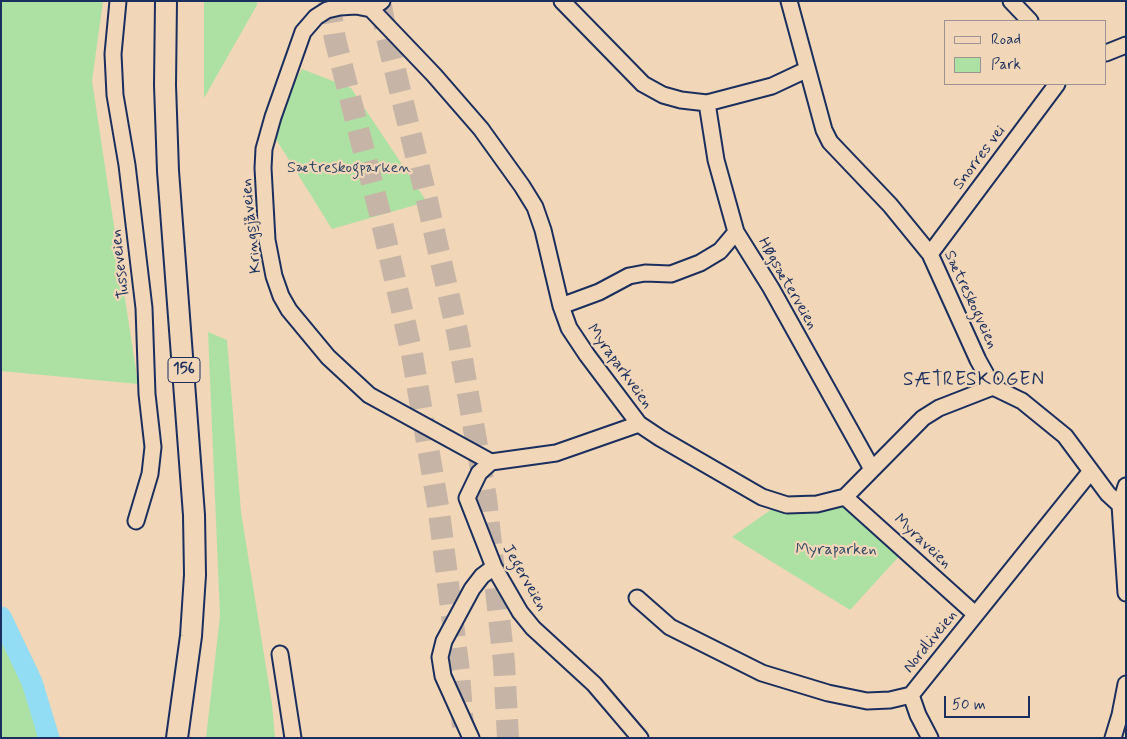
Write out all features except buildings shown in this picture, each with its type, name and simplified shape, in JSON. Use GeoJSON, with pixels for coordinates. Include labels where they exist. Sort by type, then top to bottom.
{"type":"FeatureCollection","features":[{"type":"Feature","properties":{"kind":"main road","name":"156"},"geometry":{"type":"LineString","coordinates":[[166,1],[169,181],[194,522],[191,636],[177,738]]}},
{"type":"Feature","properties":{"kind":"street","name":"Tusseveien"},"geometry":{"type":"LineString","coordinates":[[118,1],[114,54],[115,95],[127,165],[144,308],[146,394],[153,447],[150,474],[136,521]]}},
{"type":"Feature","properties":{"kind":"street"},"geometry":{"type":"LineString","coordinates":[[562,1],[643,84],[672,98],[707,103],[772,86],[806,70]]}},
{"type":"Feature","properties":{"kind":"street","name":"Sætreskogveien"},"geometry":{"type":"LineString","coordinates":[[789,1],[806,70],[824,130],[830,142],[890,205],[930,254],[978,360],[994,387]]}},
{"type":"Feature","properties":{"kind":"street"},"geometry":{"type":"LineString","coordinates":[[1011,1],[1029,20]]}},
{"type":"Feature","properties":{"kind":"street","name":"Myraparkveien"},"geometry":{"type":"LineString","coordinates":[[376,5],[481,130],[522,186],[534,207],[543,230],[561,306],[569,328],[639,424],[762,497],[787,505],[817,504],[845,497]]}},
{"type":"Feature","properties":{"kind":"street","name":"Kringsjåveien"},"geometry":{"type":"LineString","coordinates":[[376,5],[340,7],[327,10],[316,17],[303,32],[264,149],[263,168],[268,240],[274,276],[281,296],[301,326],[352,380],[369,394],[397,412],[491,462]]}},
{"type":"Feature","properties":{"kind":"street"},"geometry":{"type":"LineString","coordinates":[[1107,53],[1126,45]]}},
{"type":"Feature","properties":{"kind":"street","name":"Snorres vei"},"geometry":{"type":"LineString","coordinates":[[930,254],[1056,85]]}},
{"type":"Feature","properties":{"kind":"street","name":"Høgsæterveien"},"geometry":{"type":"LineString","coordinates":[[707,103],[716,160],[736,232],[771,288],[872,470]]}},
{"type":"Feature","properties":{"kind":"street"},"geometry":{"type":"LineString","coordinates":[[561,306],[599,292],[629,276],[645,273],[671,274],[700,263],[720,251],[736,232]]}},
{"type":"Feature","properties":{"kind":"street"},"geometry":{"type":"LineString","coordinates":[[845,497],[923,418],[939,408],[994,387],[1022,401],[1065,436],[1108,494],[1120,505]]}},
{"type":"Feature","properties":{"kind":"street"},"geometry":{"type":"LineString","coordinates":[[491,462],[556,453],[639,424]]}},
{"type":"Feature","properties":{"kind":"street","name":"Jegerveien"},"geometry":{"type":"LineString","coordinates":[[491,462],[479,473],[467,498],[494,567],[520,612],[533,628],[594,684],[640,738]]}},
{"type":"Feature","properties":{"kind":"street","name":"Nordliveien"},"geometry":{"type":"LineString","coordinates":[[638,598],[670,627],[762,673],[828,693],[867,701],[890,700],[911,695],[1091,471]]}},
{"type":"Feature","properties":{"kind":"street"},"geometry":{"type":"LineString","coordinates":[[1126,486],[1120,505],[1126,593]]}},
{"type":"Feature","properties":{"kind":"street","name":"Myraveien"},"geometry":{"type":"LineString","coordinates":[[845,497],[975,614]]}},
{"type":"Feature","properties":{"kind":"street"},"geometry":{"type":"LineString","coordinates":[[471,738],[443,676],[440,657],[444,641],[472,589],[482,576],[494,567]]}},
{"type":"Feature","properties":{"kind":"street"},"geometry":{"type":"LineString","coordinates":[[280,654],[293,738]]}},
{"type":"Feature","properties":{"kind":"street"},"geometry":{"type":"LineString","coordinates":[[1113,738],[1126,684]]}},
{"type":"Feature","properties":{"kind":"street"},"geometry":{"type":"LineString","coordinates":[[911,695],[918,715],[930,738]]}},
{"type":"Feature","properties":{"kind":"green space"},"geometry":{"type":"Polygon","coordinates":[[[1,1],[103,1],[92,81],[138,384],[1,371],[1,1]]]}},
{"type":"Feature","properties":{"kind":"green space"},"geometry":{"type":"Polygon","coordinates":[[[204,1],[257,1],[257,5],[204,98],[204,1]]]}},
{"type":"Feature","properties":{"kind":"green space","name":"Sætreskogparken"},"geometry":{"type":"Polygon","coordinates":[[[302,69],[351,88],[425,199],[419,204],[332,229],[274,136],[293,78],[296,79],[302,69]]]}},
{"type":"Feature","properties":{"kind":"green space"},"geometry":{"type":"Polygon","coordinates":[[[208,332],[227,340],[241,512],[272,704],[275,738],[206,738],[220,616],[208,332]]]}},
{"type":"Feature","properties":{"kind":"green space","name":"Myraparken"},"geometry":{"type":"Polygon","coordinates":[[[842,507],[849,509],[903,552],[850,610],[732,537],[772,509],[811,512],[842,507]]]}},
{"type":"Feature","properties":{"kind":"green space"},"geometry":{"type":"Polygon","coordinates":[[[1,621],[48,738],[1,738],[1,621]]]}},
{"type":"Feature","properties":{"kind":"waterway"},"geometry":{"type":"LineString","coordinates":[[1,617],[32,682],[49,738]]}},
{"type":"Feature","properties":{"kind":"tunnel"},"geometry":{"type":"LineString","coordinates":[[329,1],[335,39],[380,214],[412,354],[439,512],[459,672],[463,727]]}},
{"type":"Feature","properties":{"kind":"tunnel"},"geometry":{"type":"LineString","coordinates":[[381,6],[458,336],[486,498],[504,663],[508,738]]}},
{"type":"Feature","properties":{"kind":"district","name":"SÆTRESKOGEN"},"geometry":{"type":"Point","coordinates":[974,381]}}]}
